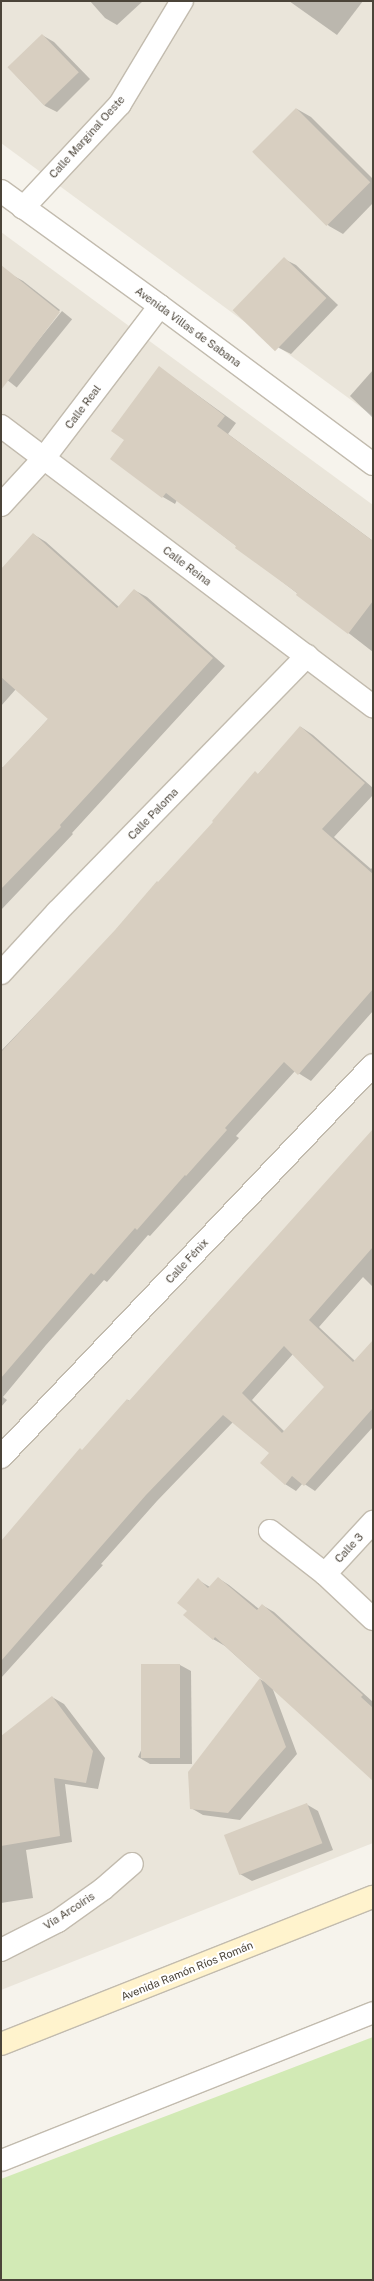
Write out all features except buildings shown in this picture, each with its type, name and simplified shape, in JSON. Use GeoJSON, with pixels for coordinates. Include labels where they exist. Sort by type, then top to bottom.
{"type":"FeatureCollection","features":[{"type":"Feature","properties":{"kind":"street","name":"Calle Marginal Oeste"},"geometry":{"type":"LineString","coordinates":[[23,208],[120,104],[182,1]]}},
{"type":"Feature","properties":{"kind":"street","name":"Avenida Villas de Sabana"},"geometry":{"type":"LineString","coordinates":[[1,191],[160,306],[373,464]]}},
{"type":"Feature","properties":{"kind":"street","name":"Calle Real"},"geometry":{"type":"LineString","coordinates":[[1,505],[44,458],[160,306]]}},
{"type":"Feature","properties":{"kind":"street","name":"Calle Reina"},"geometry":{"type":"LineString","coordinates":[[1,426],[373,706]]}},
{"type":"Feature","properties":{"kind":"street","name":"Calle Paloma"},"geometry":{"type":"LineString","coordinates":[[1,972],[57,912],[307,656]]}},
{"type":"Feature","properties":{"kind":"street","name":"Calle Fénix"},"geometry":{"type":"LineString","coordinates":[[1,1457],[373,1065]]}},
{"type":"Feature","properties":{"kind":"street","name":"Calle 3"},"geometry":{"type":"LineString","coordinates":[[325,1574],[373,1522]]}},
{"type":"Feature","properties":{"kind":"street"},"geometry":{"type":"LineString","coordinates":[[270,1531],[325,1574],[373,1619]]}},
{"type":"Feature","properties":{"kind":"street","name":"Vía Arcoíris"},"geometry":{"type":"LineString","coordinates":[[1,1950],[58,1921],[103,1889],[132,1864]]}},
{"type":"Feature","properties":{"kind":"street","name":"Avenida Ramón Ríos Román"},"geometry":{"type":"LineString","coordinates":[[1,2044],[373,1897]]}},
{"type":"Feature","properties":{"kind":"lane"},"geometry":{"type":"LineString","coordinates":[[1,2160],[373,2012]]}},
{"type":"Feature","properties":{"kind":"shaded area"},"geometry":{"type":"Polygon","coordinates":[[[1,1],[373,1],[373,416],[1,143],[1,1]]]}},
{"type":"Feature","properties":{"kind":"shaded area"},"geometry":{"type":"Polygon","coordinates":[[[1,232],[373,505],[373,1843],[1,1990],[1,232]]]}},
{"type":"Feature","properties":{"kind":"green space"},"geometry":{"type":"Polygon","coordinates":[[[373,2037],[373,2280],[1,2280],[1,2179],[373,2037]]]}}]}
